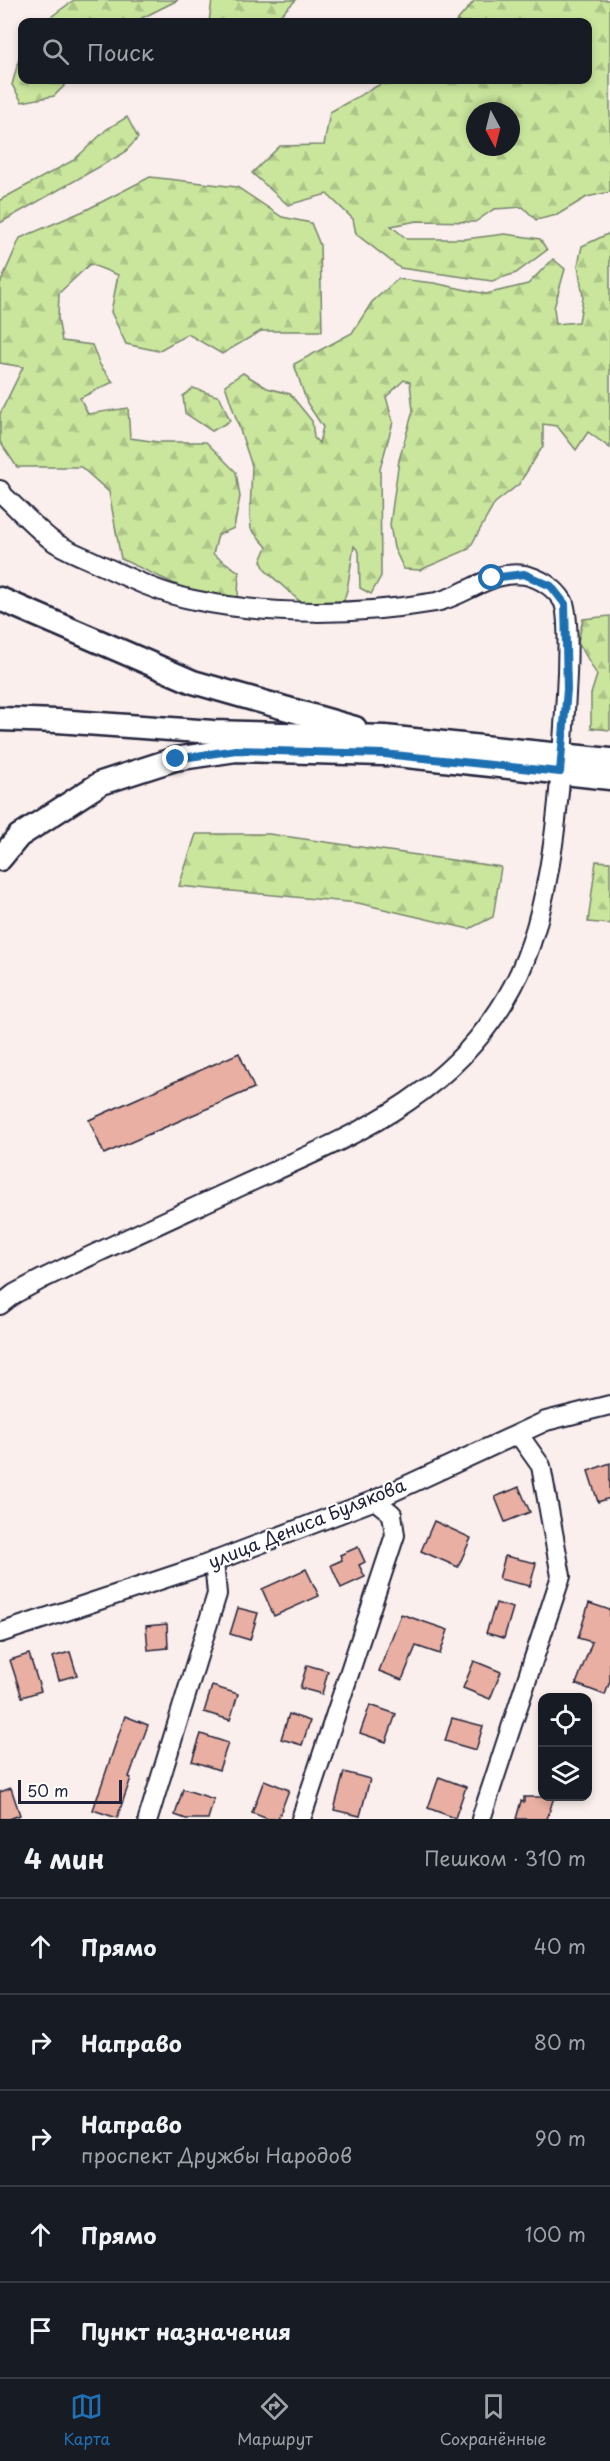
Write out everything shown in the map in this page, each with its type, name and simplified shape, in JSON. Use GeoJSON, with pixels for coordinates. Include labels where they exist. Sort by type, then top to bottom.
{"type":"FeatureCollection","features":[{"type":"Feature","properties":{"kind":"main road"},"geometry":{"type":"LineString","coordinates":[[0,600],[193,682],[385,745]]}},
{"type":"Feature","properties":{"kind":"main road"},"geometry":{"type":"LineString","coordinates":[[0,719],[57,721],[385,745],[561,763],[610,760]]}},
{"type":"Feature","properties":{"kind":"main road"},"geometry":{"type":"LineString","coordinates":[[0,859],[19,836],[101,783],[176,759],[236,750],[385,745]]}},
{"type":"Feature","properties":{"kind":"main road"},"geometry":{"type":"LineString","coordinates":[[561,763],[610,778]]}},
{"type":"Feature","properties":{"kind":"street"},"geometry":{"type":"LineString","coordinates":[[0,490],[53,541],[127,578],[192,600],[299,612],[356,612],[441,601],[492,578],[524,574],[551,586],[565,604],[567,689],[552,841],[543,893],[531,941],[515,983],[480,1038],[433,1086],[404,1106],[345,1139],[101,1250],[14,1294],[0,1305]]}},
{"type":"Feature","properties":{"kind":"street","name":"улица Дениса Булякова"},"geometry":{"type":"LineString","coordinates":[[0,1633],[214,1561],[375,1500],[546,1421],[610,1406]]}},
{"type":"Feature","properties":{"kind":"street"},"geometry":{"type":"LineString","coordinates":[[481,1819],[561,1576],[541,1466],[519,1435]]}},
{"type":"Feature","properties":{"kind":"street"},"geometry":{"type":"LineString","coordinates":[[301,1819],[395,1535],[392,1514],[375,1500]]}},
{"type":"Feature","properties":{"kind":"street"},"geometry":{"type":"LineString","coordinates":[[148,1819],[217,1594],[214,1561]]}},
{"type":"Feature","properties":{"kind":"green space"},"geometry":{"type":"Polygon","coordinates":[[[74,0],[178,0],[142,18],[49,18],[74,0]]]}},
{"type":"Feature","properties":{"kind":"green space"},"geometry":{"type":"Polygon","coordinates":[[[212,0],[296,0],[277,18],[210,18],[212,0]]]}},
{"type":"Feature","properties":{"kind":"green space"},"geometry":{"type":"Polygon","coordinates":[[[475,0],[610,0],[610,192],[587,197],[557,215],[536,220],[523,207],[494,209],[475,222],[417,221],[391,226],[407,239],[465,239],[505,234],[540,239],[547,250],[516,273],[492,281],[400,268],[356,234],[353,219],[327,194],[288,205],[252,173],[280,146],[324,145],[330,112],[381,84],[592,84],[592,18],[459,18],[475,0]]]}},
{"type":"Feature","properties":{"kind":"green space"},"geometry":{"type":"Polygon","coordinates":[[[18,63],[18,84],[66,84],[54,96],[22,102],[12,85],[18,63]]]}},
{"type":"Feature","properties":{"kind":"green space"},"geometry":{"type":"Polygon","coordinates":[[[127,117],[138,138],[124,153],[0,223],[0,200],[74,160],[107,129],[127,117]]]}},
{"type":"Feature","properties":{"kind":"green space"},"geometry":{"type":"Polygon","coordinates":[[[150,177],[237,187],[282,217],[311,223],[320,245],[322,331],[261,331],[222,354],[188,334],[158,351],[126,344],[111,312],[118,275],[90,264],[59,293],[58,318],[62,341],[92,345],[100,365],[113,382],[80,398],[88,414],[128,408],[130,438],[158,442],[206,442],[236,472],[240,497],[234,528],[218,535],[213,554],[239,572],[238,597],[201,596],[121,559],[109,492],[81,467],[17,467],[0,442],[0,414],[23,367],[0,363],[0,284],[20,238],[86,210],[150,177]]]}},
{"type":"Feature","properties":{"kind":"green space"},"geometry":{"type":"Polygon","coordinates":[[[610,233],[610,448],[588,432],[576,450],[557,426],[543,424],[543,446],[519,484],[495,503],[469,549],[420,570],[404,569],[394,548],[390,525],[399,460],[413,411],[410,382],[404,380],[386,397],[393,422],[380,469],[381,576],[371,594],[360,588],[359,552],[354,546],[347,590],[341,610],[305,606],[266,571],[261,561],[267,547],[251,529],[252,466],[225,385],[243,373],[267,388],[290,394],[312,421],[314,438],[319,443],[323,427],[307,403],[294,364],[352,333],[372,302],[398,279],[434,283],[486,294],[528,284],[553,259],[565,269],[554,308],[556,324],[579,322],[583,297],[578,265],[582,246],[610,233]]]}},
{"type":"Feature","properties":{"kind":"green space"},"geometry":{"type":"Polygon","coordinates":[[[193,388],[220,397],[230,421],[212,431],[185,413],[183,396],[193,388]]]}},
{"type":"Feature","properties":{"kind":"green space"},"geometry":{"type":"Polygon","coordinates":[[[610,616],[610,730],[591,728],[591,694],[597,675],[578,642],[583,619],[610,616]]]}},
{"type":"Feature","properties":{"kind":"green space"},"geometry":{"type":"Polygon","coordinates":[[[196,834],[269,834],[501,867],[493,917],[469,929],[358,903],[179,886],[196,834]]]}},
{"type":"Feature","properties":{"kind":"green space"},"geometry":{"type":"Polygon","coordinates":[[[596,861],[610,862],[610,924],[588,922],[596,861]]]}},
{"type":"Feature","properties":{"kind":"building"},"geometry":{"type":"Polygon","coordinates":[[[239,1053],[254,1088],[104,1154],[89,1120],[239,1053]]]}},
{"type":"Feature","properties":{"kind":"building"},"geometry":{"type":"Polygon","coordinates":[[[610,1463],[610,1498],[598,1502],[588,1471],[610,1463]]]}},
{"type":"Feature","properties":{"kind":"building"},"geometry":{"type":"Polygon","coordinates":[[[519,1487],[530,1512],[505,1522],[495,1497],[519,1487]]]}},
{"type":"Feature","properties":{"kind":"building"},"geometry":{"type":"Polygon","coordinates":[[[434,1521],[471,1538],[458,1567],[421,1551],[434,1521]]]}},
{"type":"Feature","properties":{"kind":"building"},"geometry":{"type":"Polygon","coordinates":[[[358,1547],[365,1562],[359,1565],[365,1577],[341,1588],[331,1565],[342,1560],[340,1555],[358,1547]]]}},
{"type":"Feature","properties":{"kind":"building"},"geometry":{"type":"Polygon","coordinates":[[[505,1556],[536,1563],[530,1586],[499,1579],[505,1556]]]}},
{"type":"Feature","properties":{"kind":"building"},"geometry":{"type":"Polygon","coordinates":[[[306,1569],[319,1596],[274,1616],[262,1589],[306,1569]]]}},
{"type":"Feature","properties":{"kind":"building"},"geometry":{"type":"Polygon","coordinates":[[[496,1603],[513,1608],[504,1638],[486,1633],[496,1603]]]}},
{"type":"Feature","properties":{"kind":"building"},"geometry":{"type":"Polygon","coordinates":[[[589,1603],[610,1610],[610,1681],[605,1695],[576,1684],[592,1642],[578,1638],[589,1603]]]}},
{"type":"Feature","properties":{"kind":"building"},"geometry":{"type":"Polygon","coordinates":[[[238,1608],[258,1613],[250,1640],[230,1634],[238,1608]]]}},
{"type":"Feature","properties":{"kind":"building"},"geometry":{"type":"Polygon","coordinates":[[[401,1614],[448,1630],[440,1654],[416,1646],[402,1680],[379,1671],[401,1614]]]}},
{"type":"Feature","properties":{"kind":"building"},"geometry":{"type":"Polygon","coordinates":[[[167,1624],[168,1648],[148,1650],[146,1626],[167,1624]]]}},
{"type":"Feature","properties":{"kind":"building"},"geometry":{"type":"Polygon","coordinates":[[[70,1652],[77,1675],[59,1680],[52,1657],[70,1652]]]}},
{"type":"Feature","properties":{"kind":"building"},"geometry":{"type":"Polygon","coordinates":[[[29,1654],[41,1691],[22,1697],[10,1660],[29,1654]]]}},
{"type":"Feature","properties":{"kind":"building"},"geometry":{"type":"Polygon","coordinates":[[[474,1661],[501,1672],[490,1699],[463,1688],[474,1661]]]}},
{"type":"Feature","properties":{"kind":"building"},"geometry":{"type":"Polygon","coordinates":[[[307,1665],[328,1671],[322,1694],[300,1688],[307,1665]]]}},
{"type":"Feature","properties":{"kind":"building"},"geometry":{"type":"Polygon","coordinates":[[[212,1686],[238,1694],[230,1720],[204,1712],[212,1686]]]}},
{"type":"Feature","properties":{"kind":"building"},"geometry":{"type":"Polygon","coordinates":[[[370,1705],[396,1714],[386,1742],[360,1733],[370,1705]]]}},
{"type":"Feature","properties":{"kind":"building"},"geometry":{"type":"Polygon","coordinates":[[[289,1714],[310,1721],[302,1745],[281,1739],[289,1714]]]}},
{"type":"Feature","properties":{"kind":"building"},"geometry":{"type":"Polygon","coordinates":[[[125,1716],[148,1725],[117,1818],[93,1810],[125,1716]]]}},
{"type":"Feature","properties":{"kind":"building"},"geometry":{"type":"Polygon","coordinates":[[[452,1718],[483,1726],[476,1750],[445,1741],[452,1718]]]}},
{"type":"Feature","properties":{"kind":"building"},"geometry":{"type":"Polygon","coordinates":[[[201,1734],[228,1743],[219,1770],[192,1761],[201,1734]]]}},
{"type":"Feature","properties":{"kind":"building"},"geometry":{"type":"Polygon","coordinates":[[[344,1772],[370,1779],[360,1816],[334,1810],[344,1772]]]}},
{"type":"Feature","properties":{"kind":"building"},"geometry":{"type":"Polygon","coordinates":[[[439,1777],[466,1787],[455,1818],[428,1808],[439,1777]]]}},
{"type":"Feature","properties":{"kind":"building"},"geometry":{"type":"Polygon","coordinates":[[[264,1780],[289,1790],[278,1819],[268,1819],[252,1813],[264,1780]]]}},
{"type":"Feature","properties":{"kind":"building"},"geometry":{"type":"Polygon","coordinates":[[[11,1788],[20,1815],[0,1819],[0,1792],[11,1788]]]}},
{"type":"Feature","properties":{"kind":"building"},"geometry":{"type":"Polygon","coordinates":[[[183,1789],[214,1799],[208,1819],[186,1819],[175,1815],[183,1789]]]}},
{"type":"Feature","properties":{"kind":"building"},"geometry":{"type":"Polygon","coordinates":[[[524,1797],[538,1797],[538,1801],[553,1801],[547,1819],[516,1819],[521,1801],[524,1802],[524,1797]]]}},
{"type":"Feature","properties":{"kind":"route"},"geometry":{"type":"LineString","coordinates":[[176,759],[236,750],[384,754],[560,772],[567,689],[565,604],[551,586],[524,574],[492,578]]}}]}
